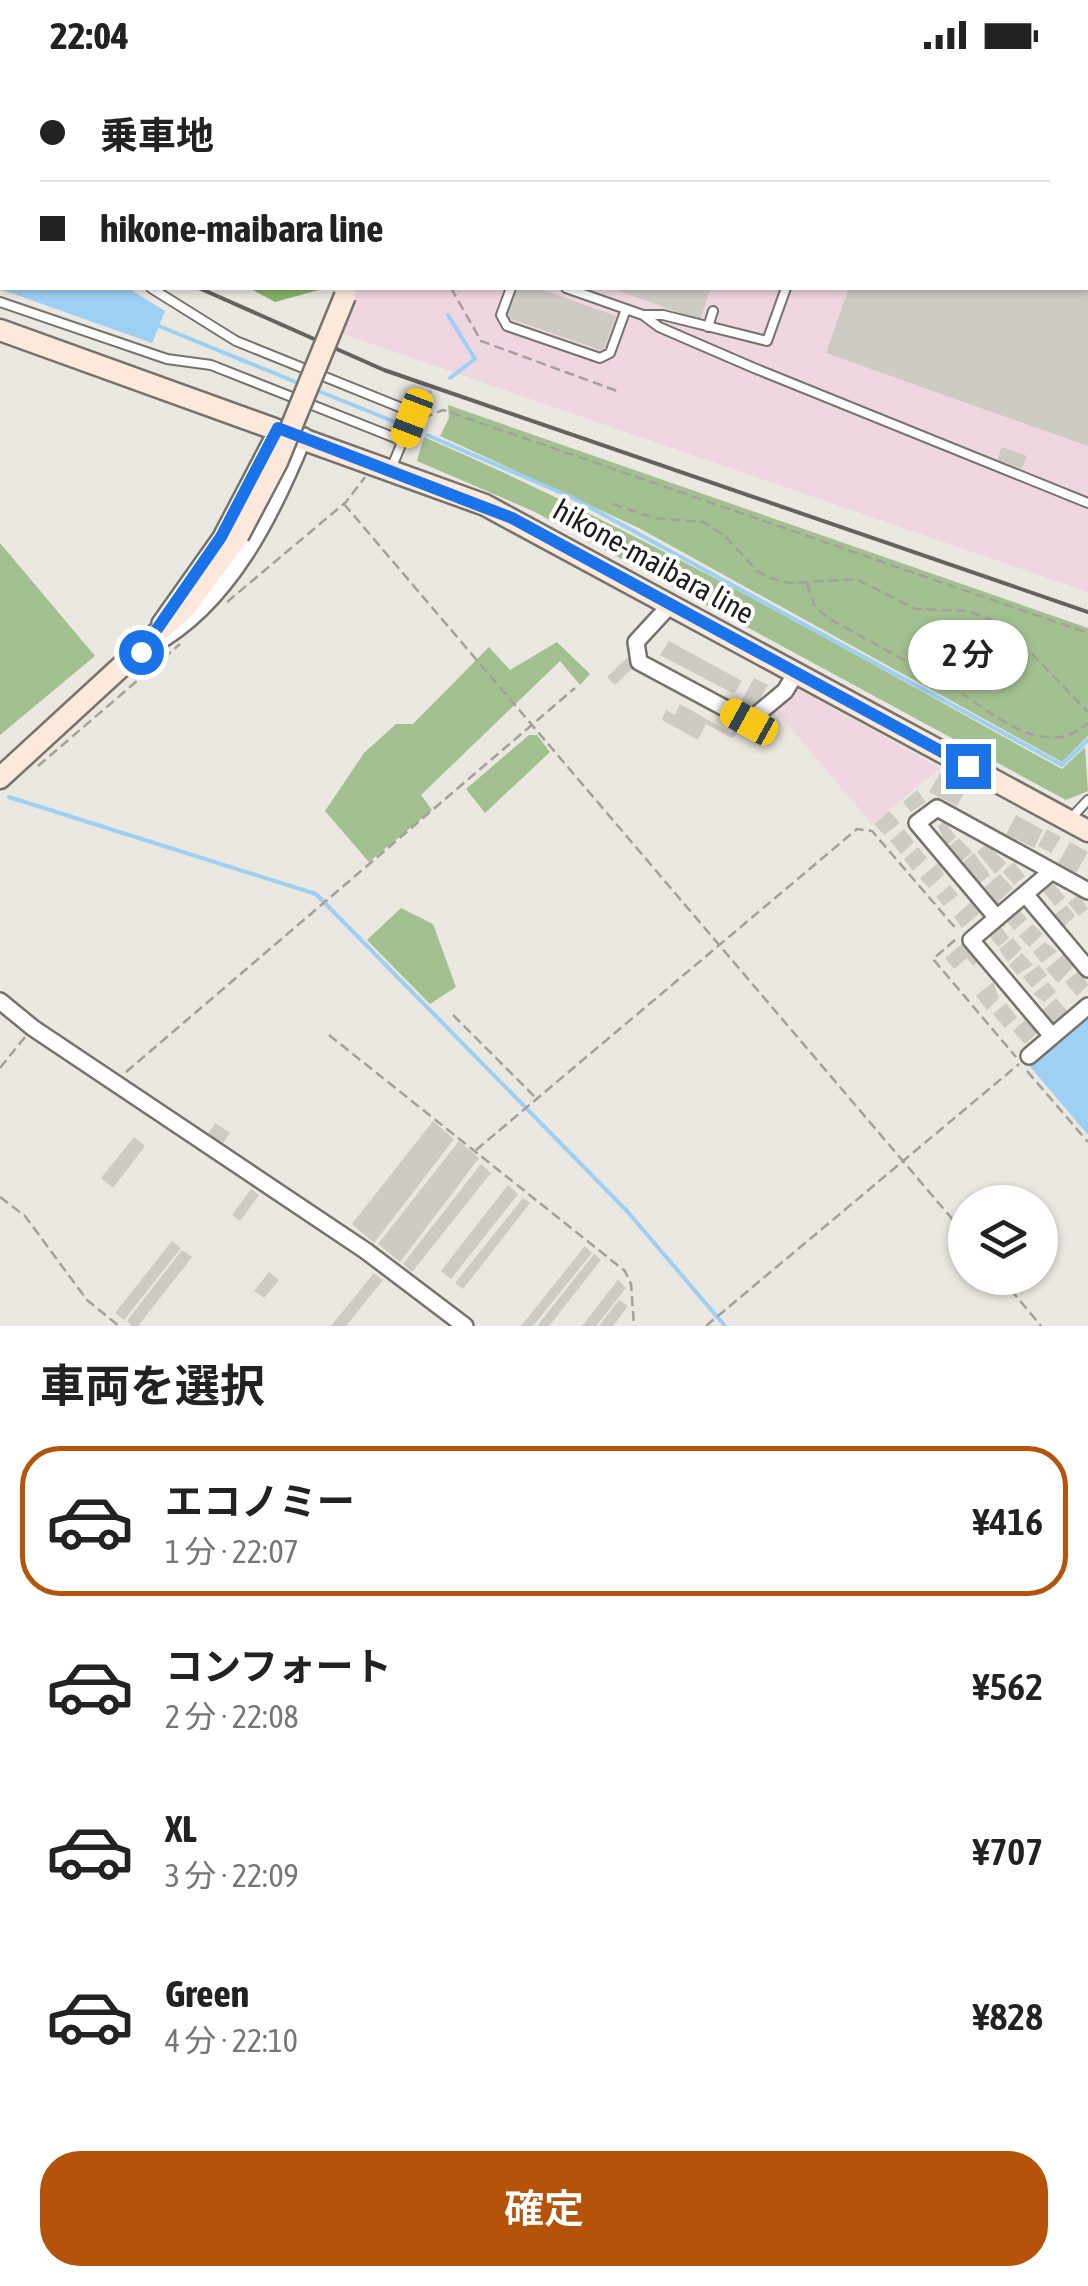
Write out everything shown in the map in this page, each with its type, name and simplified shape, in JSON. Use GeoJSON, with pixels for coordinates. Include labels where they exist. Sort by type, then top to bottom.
{"type":"FeatureCollection","features":[{"type":"Feature","properties":{"kind":"main road"},"geometry":{"type":"LineString","coordinates":[[0,778],[186,607],[238,536],[277,462],[346,292]]}},
{"type":"Feature","properties":{"kind":"main road","name":"hikone-maibara line"},"geometry":{"type":"LineString","coordinates":[[0,330],[304,436],[485,505],[1079,826]]}},
{"type":"Feature","properties":{"kind":"street"},"geometry":{"type":"LineString","coordinates":[[141,652],[221,537],[278,428]]}},
{"type":"Feature","properties":{"kind":"street"},"geometry":{"type":"LineString","coordinates":[[141,652],[190,622],[222,584],[252,540],[304,436]]}},
{"type":"Feature","properties":{"kind":"street"},"geometry":{"type":"LineString","coordinates":[[671,604],[636,642],[639,662],[749,722],[785,692],[796,673]]}},
{"type":"Feature","properties":{"kind":"street"},"geometry":{"type":"LineString","coordinates":[[997,918],[917,823],[937,808],[1088,891]]}},
{"type":"Feature","properties":{"kind":"street"},"geometry":{"type":"LineString","coordinates":[[1052,871],[971,940],[1052,1036]]}},
{"type":"Feature","properties":{"kind":"street"},"geometry":{"type":"LineString","coordinates":[[1025,894],[1088,969]]}},
{"type":"Feature","properties":{"kind":"street"},"geometry":{"type":"LineString","coordinates":[[0,1001],[32,1028],[366,1251],[465,1326]]}},
{"type":"Feature","properties":{"kind":"street"},"geometry":{"type":"LineString","coordinates":[[1025,1059],[1088,1006]]}},
{"type":"Feature","properties":{"kind":"lane"},"geometry":{"type":"LineString","coordinates":[[155,290],[236,341],[402,408],[412,418],[392,470]]}},
{"type":"Feature","properties":{"kind":"lane"},"geometry":{"type":"LineString","coordinates":[[510,290],[502,316],[507,326],[600,358],[610,353],[626,309]]}},
{"type":"Feature","properties":{"kind":"lane"},"geometry":{"type":"LineString","coordinates":[[572,290],[643,315],[658,327],[754,368],[1087,501]]}},
{"type":"Feature","properties":{"kind":"lane"},"geometry":{"type":"LineString","coordinates":[[643,315],[663,315],[767,341],[785,290]]}},
{"type":"Feature","properties":{"kind":"lane"},"geometry":{"type":"LineString","coordinates":[[0,302],[167,360],[211,365],[403,441]]}},
{"type":"Feature","properties":{"kind":"lane"},"geometry":{"type":"LineString","coordinates":[[708,327],[713,311]]}},
{"type":"Feature","properties":{"kind":"lane"},"geometry":{"type":"LineString","coordinates":[[1079,826],[1088,800]]}},
{"type":"Feature","properties":{"kind":"path"},"geometry":{"type":"LineString","coordinates":[[452,290],[481,341],[617,391]]}},
{"type":"Feature","properties":{"kind":"path"},"geometry":{"type":"LineString","coordinates":[[423,418],[443,410],[1088,633]]}},
{"type":"Feature","properties":{"kind":"path"},"geometry":{"type":"LineString","coordinates":[[344,504],[948,1214]]}},
{"type":"Feature","properties":{"kind":"path"},"geometry":{"type":"LineString","coordinates":[[612,504],[654,518],[703,522],[725,536],[756,570],[783,582],[856,579],[916,609],[958,610],[986,616],[1004,625],[1088,712]]}},
{"type":"Feature","properties":{"kind":"path"},"geometry":{"type":"LineString","coordinates":[[807,582],[814,604],[828,618],[944,682],[1008,726],[1049,735],[1071,733],[1088,723]]}},
{"type":"Feature","properties":{"kind":"path"},"geometry":{"type":"LineString","coordinates":[[114,1082],[575,688]]}},
{"type":"Feature","properties":{"kind":"path"},"geometry":{"type":"LineString","coordinates":[[476,1150],[857,828],[872,831],[961,935],[934,958],[1025,1059],[1088,1142]]}},
{"type":"Feature","properties":{"kind":"path"},"geometry":{"type":"LineString","coordinates":[[454,1014],[536,1097]]}},
{"type":"Feature","properties":{"kind":"path"},"geometry":{"type":"LineString","coordinates":[[0,1068],[32,1028]]}},
{"type":"Feature","properties":{"kind":"path"},"geometry":{"type":"LineString","coordinates":[[329,1035],[625,1271],[631,1284],[634,1326]]}},
{"type":"Feature","properties":{"kind":"path"},"geometry":{"type":"LineString","coordinates":[[706,1326],[1025,1059]]}},
{"type":"Feature","properties":{"kind":"path"},"geometry":{"type":"LineString","coordinates":[[0,1197],[26,1216],[71,1283],[118,1326]]}},
{"type":"Feature","properties":{"kind":"path"},"geometry":{"type":"LineString","coordinates":[[1015,1295],[1041,1326]]}},
{"type":"Feature","properties":{"kind":"path"},"geometry":{"type":"LineString","coordinates":[[109,1326],[113,1321]]}},
{"type":"Feature","properties":{"kind":"shaded area"},"geometry":{"type":"Polygon","coordinates":[[[357,290],[1088,290],[1088,592],[340,333],[357,290]]]}},
{"type":"Feature","properties":{"kind":"shaded area"},"geometry":{"type":"Polygon","coordinates":[[[794,687],[940,768],[872,824],[774,708],[794,687]]]}},
{"type":"Feature","properties":{"kind":"green space"},"geometry":{"type":"Polygon","coordinates":[[[253,290],[319,290],[275,302],[253,290]]]}},
{"type":"Feature","properties":{"kind":"green space"},"geometry":{"type":"Polygon","coordinates":[[[448,405],[1088,628],[1088,736],[1062,762],[639,528],[440,436],[449,418],[448,405]]]}},
{"type":"Feature","properties":{"kind":"green space"},"geometry":{"type":"Polygon","coordinates":[[[424,437],[668,553],[1062,769],[1085,747],[1088,791],[1066,800],[533,511],[417,461],[424,437]]]}},
{"type":"Feature","properties":{"kind":"green space"},"geometry":{"type":"Polygon","coordinates":[[[0,543],[95,656],[0,735],[0,543]]]}},
{"type":"Feature","properties":{"kind":"green space"},"geometry":{"type":"Polygon","coordinates":[[[557,642],[590,674],[580,685],[560,661],[421,795],[432,810],[369,862],[325,811],[364,753],[396,724],[413,724],[489,647],[510,670],[557,642]]]}},
{"type":"Feature","properties":{"kind":"green space"},"geometry":{"type":"Polygon","coordinates":[[[529,735],[537,735],[550,752],[485,813],[466,789],[529,735]]]}},
{"type":"Feature","properties":{"kind":"green space"},"geometry":{"type":"Polygon","coordinates":[[[401,908],[433,924],[456,987],[430,1004],[367,940],[401,908]]]}},
{"type":"Feature","properties":{"kind":"water"},"geometry":{"type":"Polygon","coordinates":[[[3,290],[131,290],[165,311],[152,343],[3,290]]]}},
{"type":"Feature","properties":{"kind":"water"},"geometry":{"type":"Polygon","coordinates":[[[1088,1014],[1088,1135],[1028,1064],[1088,1014]]]}},
{"type":"Feature","properties":{"kind":"building"},"geometry":{"type":"Polygon","coordinates":[[[512,290],[544,290],[616,316],[603,351],[503,316],[512,290]]]}},
{"type":"Feature","properties":{"kind":"building"},"geometry":{"type":"Polygon","coordinates":[[[617,290],[710,290],[700,320],[617,290]]]}},
{"type":"Feature","properties":{"kind":"building"},"geometry":{"type":"Polygon","coordinates":[[[848,290],[1088,290],[1088,446],[826,353],[848,290]]]}},
{"type":"Feature","properties":{"kind":"building"},"geometry":{"type":"Polygon","coordinates":[[[1002,447],[1027,456],[1022,469],[997,460],[1002,447]]]}},
{"type":"Feature","properties":{"kind":"building"},"geometry":{"type":"Polygon","coordinates":[[[669,641],[742,681],[734,694],[660,655],[669,641]]]}},
{"type":"Feature","properties":{"kind":"building"},"geometry":{"type":"Polygon","coordinates":[[[627,658],[635,666],[615,685],[607,677],[627,658]]]}},
{"type":"Feature","properties":{"kind":"building"},"geometry":{"type":"Polygon","coordinates":[[[754,678],[768,685],[753,712],[740,704],[754,678]]]}},
{"type":"Feature","properties":{"kind":"building"},"geometry":{"type":"Polygon","coordinates":[[[680,704],[731,733],[741,725],[745,728],[732,738],[706,724],[698,740],[662,720],[666,710],[675,715],[680,704]]]}},
{"type":"Feature","properties":{"kind":"building"},"geometry":{"type":"Polygon","coordinates":[[[940,773],[967,788],[957,806],[929,792],[940,773]]]}},
{"type":"Feature","properties":{"kind":"building"},"geometry":{"type":"Polygon","coordinates":[[[917,790],[926,802],[911,812],[903,802],[917,790]]]}},
{"type":"Feature","properties":{"kind":"building"},"geometry":{"type":"Polygon","coordinates":[[[889,811],[900,823],[884,835],[874,824],[889,811]]]}},
{"type":"Feature","properties":{"kind":"building"},"geometry":{"type":"Polygon","coordinates":[[[1016,815],[1043,830],[1034,848],[1006,834],[1016,815]]]}},
{"type":"Feature","properties":{"kind":"building"},"geometry":{"type":"Polygon","coordinates":[[[945,821],[956,837],[946,846],[938,826],[945,821]]]}},
{"type":"Feature","properties":{"kind":"building"},"geometry":{"type":"Polygon","coordinates":[[[904,829],[914,842],[901,854],[890,841],[904,829]]]}},
{"type":"Feature","properties":{"kind":"building"},"geometry":{"type":"Polygon","coordinates":[[[1047,829],[1061,837],[1051,853],[1038,846],[1047,829]]]}},
{"type":"Feature","properties":{"kind":"building"},"geometry":{"type":"Polygon","coordinates":[[[959,838],[972,852],[960,863],[947,848],[959,838]]]}},
{"type":"Feature","properties":{"kind":"building"},"geometry":{"type":"Polygon","coordinates":[[[1070,842],[1088,852],[1076,873],[1058,863],[1070,842]]]}},
{"type":"Feature","properties":{"kind":"building"},"geometry":{"type":"Polygon","coordinates":[[[987,844],[1006,863],[995,874],[977,852],[987,844]]]}},
{"type":"Feature","properties":{"kind":"building"},"geometry":{"type":"Polygon","coordinates":[[[918,847],[927,858],[913,871],[904,859],[918,847]]]}},
{"type":"Feature","properties":{"kind":"building"},"geometry":{"type":"Polygon","coordinates":[[[974,853],[990,875],[980,883],[962,863],[974,853]]]}},
{"type":"Feature","properties":{"kind":"building"},"geometry":{"type":"Polygon","coordinates":[[[939,862],[944,875],[929,888],[920,878],[939,862]]]}},
{"type":"Feature","properties":{"kind":"building"},"geometry":{"type":"Polygon","coordinates":[[[1014,862],[1025,876],[1014,885],[1003,872],[1014,862]]]}},
{"type":"Feature","properties":{"kind":"building"},"geometry":{"type":"Polygon","coordinates":[[[1000,874],[1013,888],[997,903],[984,888],[1000,874]]]}},
{"type":"Feature","properties":{"kind":"building"},"geometry":{"type":"Polygon","coordinates":[[[1053,883],[1065,897],[1055,906],[1042,890],[1053,883]]]}},
{"type":"Feature","properties":{"kind":"building"},"geometry":{"type":"Polygon","coordinates":[[[950,885],[958,895],[944,906],[936,897],[950,885]]]}},
{"type":"Feature","properties":{"kind":"building"},"geometry":{"type":"Polygon","coordinates":[[[1079,894],[1088,909],[1079,916],[1068,903],[1079,894]]]}},
{"type":"Feature","properties":{"kind":"building"},"geometry":{"type":"Polygon","coordinates":[[[971,902],[980,913],[962,928],[954,917],[971,902]]]}},
{"type":"Feature","properties":{"kind":"building"},"geometry":{"type":"Polygon","coordinates":[[[1067,905],[1075,916],[1062,928],[1053,916],[1067,905]]]}},
{"type":"Feature","properties":{"kind":"building"},"geometry":{"type":"Polygon","coordinates":[[[1018,908],[1027,919],[1014,930],[1005,919],[1018,908]]]}},
{"type":"Feature","properties":{"kind":"building"},"geometry":{"type":"Polygon","coordinates":[[[999,924],[1009,938],[998,947],[988,934],[999,924]]]}},
{"type":"Feature","properties":{"kind":"building"},"geometry":{"type":"Polygon","coordinates":[[[1033,924],[1043,934],[1029,947],[1019,936],[1033,924]]]}},
{"type":"Feature","properties":{"kind":"building"},"geometry":{"type":"Polygon","coordinates":[[[1013,938],[1022,949],[1008,962],[999,949],[1013,938]]]}},
{"type":"Feature","properties":{"kind":"building"},"geometry":{"type":"Polygon","coordinates":[[[1045,942],[1057,951],[1042,963],[1033,952],[1045,942]]]}},
{"type":"Feature","properties":{"kind":"building"},"geometry":{"type":"Polygon","coordinates":[[[963,943],[978,961],[973,966],[967,958],[954,969],[945,958],[963,943]]]}},
{"type":"Feature","properties":{"kind":"building"},"geometry":{"type":"Polygon","coordinates":[[[1022,953],[1033,965],[1017,975],[1009,965],[1022,953]]]}},
{"type":"Feature","properties":{"kind":"building"},"geometry":{"type":"Polygon","coordinates":[[[1063,955],[1073,967],[1058,983],[1046,969],[1063,955]]]}},
{"type":"Feature","properties":{"kind":"building"},"geometry":{"type":"Polygon","coordinates":[[[1039,965],[1047,975],[1032,988],[1023,977],[1039,965]]]}},
{"type":"Feature","properties":{"kind":"building"},"geometry":{"type":"Polygon","coordinates":[[[1080,970],[1088,985],[1077,996],[1065,982],[1080,970]]]}},
{"type":"Feature","properties":{"kind":"building"},"geometry":{"type":"Polygon","coordinates":[[[993,982],[999,998],[987,1010],[976,996],[993,982]]]}},
{"type":"Feature","properties":{"kind":"building"},"geometry":{"type":"Polygon","coordinates":[[[1048,982],[1056,992],[1044,1002],[1033,994],[1048,982]]]}},
{"type":"Feature","properties":{"kind":"building"},"geometry":{"type":"Polygon","coordinates":[[[1056,998],[1067,1011],[1052,1023],[1042,1011],[1056,998]]]}},
{"type":"Feature","properties":{"kind":"building"},"geometry":{"type":"Polygon","coordinates":[[[1006,1003],[1017,1017],[1005,1028],[993,1014],[1006,1003]]]}},
{"type":"Feature","properties":{"kind":"building"},"geometry":{"type":"Polygon","coordinates":[[[1025,1020],[1037,1033],[1025,1044],[1013,1031],[1025,1020]]]}},
{"type":"Feature","properties":{"kind":"building"},"geometry":{"type":"Polygon","coordinates":[[[433,1121],[454,1139],[374,1243],[352,1224],[433,1121]]]}},
{"type":"Feature","properties":{"kind":"building"},"geometry":{"type":"Polygon","coordinates":[[[215,1123],[230,1133],[221,1146],[206,1137],[215,1123]]]}},
{"type":"Feature","properties":{"kind":"building"},"geometry":{"type":"Polygon","coordinates":[[[134,1137],[145,1146],[113,1188],[101,1178],[134,1137]]]}},
{"type":"Feature","properties":{"kind":"building"},"geometry":{"type":"Polygon","coordinates":[[[459,1141],[479,1158],[400,1262],[378,1244],[459,1141]]]}},
{"type":"Feature","properties":{"kind":"building"},"geometry":{"type":"Polygon","coordinates":[[[481,1164],[491,1173],[412,1272],[403,1264],[481,1164]]]}},
{"type":"Feature","properties":{"kind":"building"},"geometry":{"type":"Polygon","coordinates":[[[508,1185],[518,1194],[451,1279],[441,1271],[508,1185]]]}},
{"type":"Feature","properties":{"kind":"building"},"geometry":{"type":"Polygon","coordinates":[[[251,1189],[259,1195],[240,1221],[232,1215],[251,1189]]]}},
{"type":"Feature","properties":{"kind":"building"},"geometry":{"type":"Polygon","coordinates":[[[523,1198],[530,1203],[463,1289],[455,1283],[523,1198]]]}},
{"type":"Feature","properties":{"kind":"building"},"geometry":{"type":"Polygon","coordinates":[[[172,1241],[181,1248],[124,1320],[115,1313],[172,1241]]]}},
{"type":"Feature","properties":{"kind":"building"},"geometry":{"type":"Polygon","coordinates":[[[585,1246],[592,1253],[533,1326],[521,1326],[585,1246]]]}},
{"type":"Feature","properties":{"kind":"building"},"geometry":{"type":"Polygon","coordinates":[[[182,1250],[192,1257],[138,1326],[132,1326],[127,1321],[182,1250]]]}},
{"type":"Feature","properties":{"kind":"building"},"geometry":{"type":"Polygon","coordinates":[[[594,1254],[601,1260],[549,1326],[537,1326],[594,1254]]]}},
{"type":"Feature","properties":{"kind":"building"},"geometry":{"type":"Polygon","coordinates":[[[269,1272],[279,1280],[264,1298],[254,1291],[269,1272]]]}},
{"type":"Feature","properties":{"kind":"building"},"geometry":{"type":"Polygon","coordinates":[[[374,1273],[383,1280],[346,1326],[331,1326],[374,1273]]]}},
{"type":"Feature","properties":{"kind":"building"},"geometry":{"type":"Polygon","coordinates":[[[618,1280],[626,1288],[596,1326],[582,1326],[618,1280]]]}},
{"type":"Feature","properties":{"kind":"building"},"geometry":{"type":"Polygon","coordinates":[[[619,1300],[628,1306],[613,1326],[599,1326],[619,1300]]]}},
{"type":"Feature","properties":{"kind":"waterway"},"geometry":{"type":"LineString","coordinates":[[448,315],[475,359],[450,378]]}},
{"type":"Feature","properties":{"kind":"waterway"},"geometry":{"type":"LineString","coordinates":[[154,324],[303,385]]}},
{"type":"Feature","properties":{"kind":"waterway"},"geometry":{"type":"LineString","coordinates":[[316,390],[395,422]]}},
{"type":"Feature","properties":{"kind":"waterway"},"geometry":{"type":"LineString","coordinates":[[414,404],[430,392]]}},
{"type":"Feature","properties":{"kind":"waterway"},"geometry":{"type":"LineString","coordinates":[[427,435],[571,497],[1062,765],[1088,740]]}},
{"type":"Feature","properties":{"kind":"waterway"},"geometry":{"type":"LineString","coordinates":[[9,797],[316,894],[627,1211],[725,1326]]}},
{"type":"Feature","properties":{"kind":"railway"},"geometry":{"type":"LineString","coordinates":[[204,290],[384,370],[1088,612]]}},
{"type":"Feature","properties":{"kind":"route"},"geometry":{"type":"LineString","coordinates":[[141,652],[221,537],[278,428],[512,518],[968,766]]}}]}
